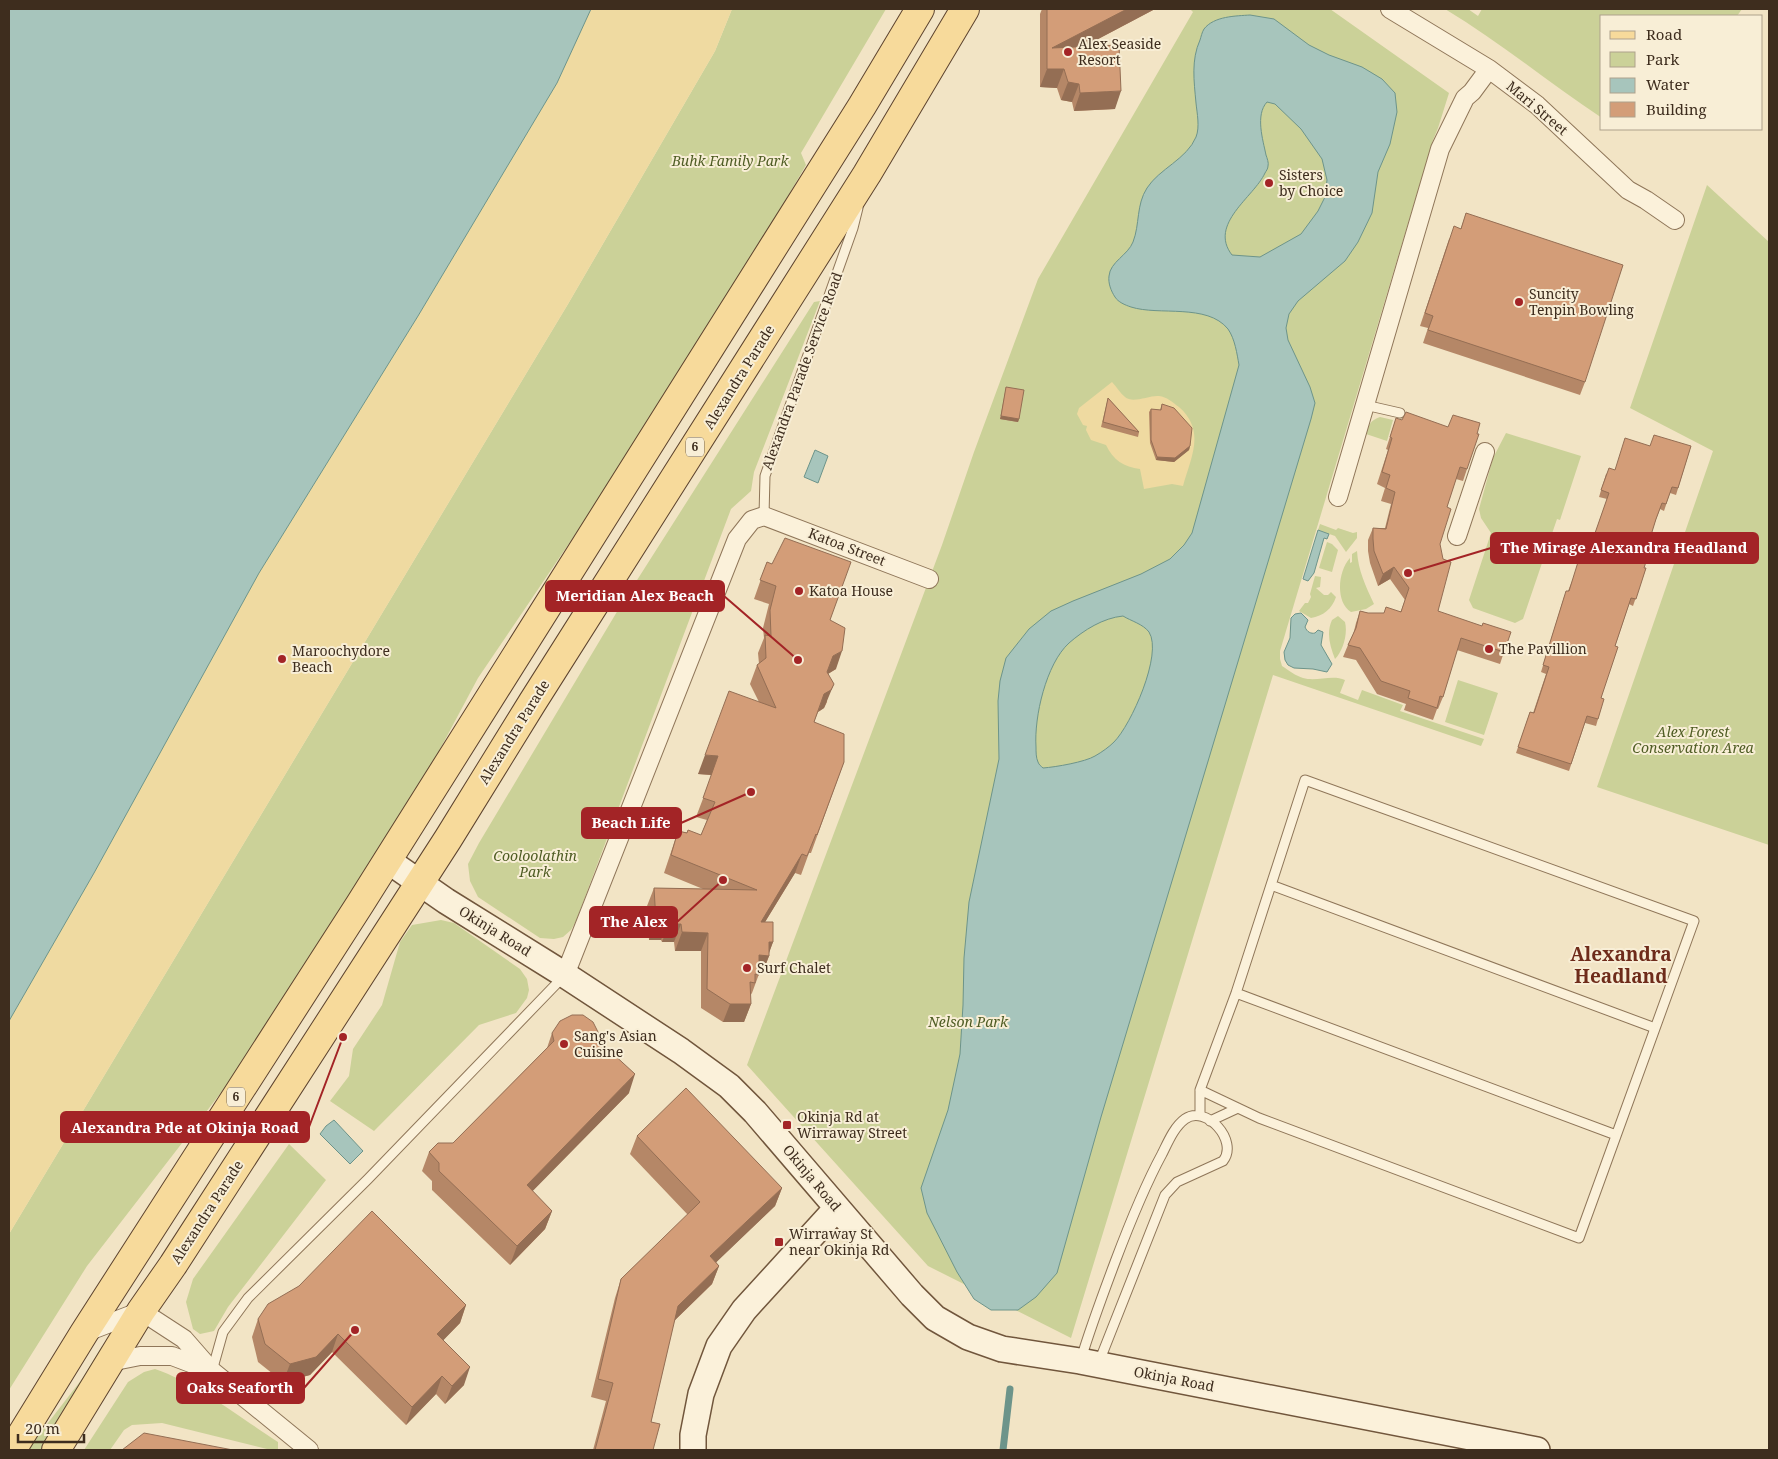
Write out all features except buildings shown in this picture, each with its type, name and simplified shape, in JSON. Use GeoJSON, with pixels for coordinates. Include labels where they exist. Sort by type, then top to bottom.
{"type":"FeatureCollection","features":[{"type":"Feature","properties":{"kind":"main road","name":"6"},"geometry":{"type":"LineString","coordinates":[[12,1450],[84,1333],[386,860],[862,106],[920,9]]}},
{"type":"Feature","properties":{"kind":"main road","name":"Alexandra Parade"},"geometry":{"type":"LineString","coordinates":[[56,1450],[141,1311],[173,1266],[419,883],[868,174],[965,9]]}},
{"type":"Feature","properties":{"kind":"street","name":"Mari Street"},"geometry":{"type":"LineString","coordinates":[[1390,9],[1488,69],[1537,105],[1628,190],[1675,220]]}},
{"type":"Feature","properties":{"kind":"street"},"geometry":{"type":"LineString","coordinates":[[1338,496],[1440,149],[1465,98],[1472,92],[1488,69]]}},
{"type":"Feature","properties":{"kind":"street"},"geometry":{"type":"LineString","coordinates":[[1457,536],[1485,452]]}},
{"type":"Feature","properties":{"kind":"street"},"geometry":{"type":"LineString","coordinates":[[565,975],[737,539],[752,520],[764,516]]}},
{"type":"Feature","properties":{"kind":"street","name":"Katoa Street"},"geometry":{"type":"LineString","coordinates":[[764,516],[929,579]]}},
{"type":"Feature","properties":{"kind":"street","name":"Okinja Road"},"geometry":{"type":"LineString","coordinates":[[386,860],[419,883],[565,975],[729,1086],[755,1112],[912,1295],[935,1318],[968,1337],[1002,1348],[1089,1363],[1537,1450]]}},
{"type":"Feature","properties":{"kind":"street"},"geometry":{"type":"LineString","coordinates":[[693,1450],[693,1435],[701,1394],[719,1346],[744,1310],[837,1208]]}},
{"type":"Feature","properties":{"kind":"street"},"geometry":{"type":"LineString","coordinates":[[84,1333],[141,1311],[184,1339],[212,1371],[310,1450]]}},
{"type":"Feature","properties":{"kind":"street"},"geometry":{"type":"LineString","coordinates":[[110,1362],[140,1356],[172,1356],[212,1371]]}},
{"type":"Feature","properties":{"kind":"lane","name":"Alexandra Parade Service Road"},"geometry":{"type":"LineString","coordinates":[[764,516],[765,476],[853,228],[868,174]]}},
{"type":"Feature","properties":{"kind":"lane"},"geometry":{"type":"LineString","coordinates":[[1365,405],[1400,413]]}},
{"type":"Feature","properties":{"kind":"lane"},"geometry":{"type":"LineString","coordinates":[[1200,1090],[1268,1121],[1579,1238],[1694,921],[1305,780],[1236,992],[1200,1090],[1200,1116]]}},
{"type":"Feature","properties":{"kind":"lane"},"geometry":{"type":"LineString","coordinates":[[1271,885],[1655,1028]]}},
{"type":"Feature","properties":{"kind":"lane"},"geometry":{"type":"LineString","coordinates":[[212,1371],[223,1332],[248,1298],[368,1179],[565,975]]}},
{"type":"Feature","properties":{"kind":"lane"},"geometry":{"type":"LineString","coordinates":[[1236,992],[1616,1135]]}},
{"type":"Feature","properties":{"kind":"lane"},"geometry":{"type":"LineString","coordinates":[[1210,1121],[1238,1108]]}},
{"type":"Feature","properties":{"kind":"lane"},"geometry":{"type":"LineString","coordinates":[[1192,1115],[1200,1116],[1216,1125],[1228,1142],[1227,1156],[1223,1161],[1177,1182],[1165,1194],[1089,1363],[1089,1330],[1146,1183],[1176,1128],[1192,1115]]}},
{"type":"Feature","properties":{"kind":"green space","name":"Buhk Family Park"},"geometry":{"type":"Polygon","coordinates":[[[732,9],[886,9],[801,153],[806,165],[781,208],[597,502],[478,678],[431,766],[322,944],[223,1090],[87,1266],[9,1390],[9,1234],[568,304],[715,51],[732,9]]]}},
{"type":"Feature","properties":{"kind":"green space","name":"Nelson Park"},"geometry":{"type":"Polygon","coordinates":[[[1190,9],[1330,9],[1449,93],[1433,140],[1280,651],[1280,659],[1282,666],[1303,678],[1340,678],[1345,680],[1340,693],[1358,700],[1362,690],[1403,705],[1400,711],[1484,739],[1481,746],[1273,675],[1071,1338],[928,1266],[747,1065],[942,545],[1038,279],[1193,12],[1190,9]]]}},
{"type":"Feature","properties":{"kind":"green space"},"geometry":{"type":"Polygon","coordinates":[[[1445,9],[1468,9],[1478,16],[1482,9],[1742,9],[1738,15],[1600,15],[1600,117],[1445,9]]]}},
{"type":"Feature","properties":{"kind":"green space","name":"Alex Forest Conservation Area"},"geometry":{"type":"Polygon","coordinates":[[[1707,185],[1769,242],[1769,845],[1597,787],[1713,451],[1630,408],[1707,185]]]}},
{"type":"Feature","properties":{"kind":"green space","name":"Cooloolathin Park"},"geometry":{"type":"Polygon","coordinates":[[[820,301],[754,472],[751,491],[731,509],[576,921],[571,930],[563,937],[554,939],[540,938],[478,897],[470,881],[468,864],[618,610],[814,302],[820,301]]]}},
{"type":"Feature","properties":{"kind":"green space"},"geometry":{"type":"Polygon","coordinates":[[[1380,417],[1393,420],[1387,441],[1366,434],[1370,423],[1380,417]]]}},
{"type":"Feature","properties":{"kind":"green space"},"geometry":{"type":"Polygon","coordinates":[[[1506,433],[1581,456],[1560,520],[1557,519],[1523,619],[1515,623],[1473,608],[1469,600],[1491,533],[1481,518],[1479,509],[1493,458],[1506,433]]]}},
{"type":"Feature","properties":{"kind":"green space"},"geometry":{"type":"Polygon","coordinates":[[[1320,524],[1336,530],[1338,528],[1353,533],[1357,532],[1357,538],[1346,552],[1335,536],[1318,530],[1320,524]]]}},
{"type":"Feature","properties":{"kind":"green space"},"geometry":{"type":"Polygon","coordinates":[[[1327,542],[1338,550],[1332,572],[1319,568],[1327,542]]]}},
{"type":"Feature","properties":{"kind":"green space"},"geometry":{"type":"Polygon","coordinates":[[[1357,551],[1365,585],[1374,604],[1366,609],[1351,612],[1342,601],[1340,586],[1346,564],[1350,558],[1350,563],[1352,562],[1352,554],[1357,551]]]}},
{"type":"Feature","properties":{"kind":"green space"},"geometry":{"type":"Polygon","coordinates":[[[1315,576],[1321,577],[1320,587],[1316,588],[1324,595],[1328,595],[1331,592],[1336,597],[1326,611],[1319,616],[1311,618],[1299,611],[1305,603],[1308,603],[1311,597],[1310,594],[1315,576]]]}},
{"type":"Feature","properties":{"kind":"green space"},"geometry":{"type":"Polygon","coordinates":[[[1338,616],[1345,622],[1346,632],[1342,647],[1335,659],[1330,644],[1329,630],[1332,620],[1338,616]]]}},
{"type":"Feature","properties":{"kind":"green space"},"geometry":{"type":"Polygon","coordinates":[[[1458,680],[1498,693],[1484,735],[1445,722],[1458,680]]]}},
{"type":"Feature","properties":{"kind":"green space"},"geometry":{"type":"Polygon","coordinates":[[[441,920],[454,923],[520,969],[527,979],[529,990],[527,998],[516,1013],[479,1025],[374,1131],[330,1101],[349,1076],[353,1049],[382,1005],[400,942],[412,925],[441,920]]]}},
{"type":"Feature","properties":{"kind":"green space"},"geometry":{"type":"Polygon","coordinates":[[[289,1144],[326,1180],[228,1307],[214,1331],[200,1334],[193,1329],[186,1302],[193,1279],[289,1144]]]}},
{"type":"Feature","properties":{"kind":"green space"},"geometry":{"type":"Polygon","coordinates":[[[102,1346],[104,1348],[41,1450],[27,1450],[82,1379],[102,1346]]]}},
{"type":"Feature","properties":{"kind":"green space"},"geometry":{"type":"Polygon","coordinates":[[[155,1369],[171,1375],[218,1402],[278,1442],[278,1450],[271,1450],[162,1423],[132,1425],[124,1430],[110,1450],[84,1450],[128,1382],[144,1372],[155,1369]]]}},
{"type":"Feature","properties":{"kind":"sand","name":"Maroochydore Beach"},"geometry":{"type":"Polygon","coordinates":[[[591,9],[732,9],[715,51],[568,304],[9,1234],[9,1021],[94,873],[259,573],[418,316],[557,83],[591,9]]]}},
{"type":"Feature","properties":{"kind":"sand"},"geometry":{"type":"Polygon","coordinates":[[[1112,382],[1128,399],[1162,397],[1179,407],[1187,416],[1192,425],[1194,445],[1183,486],[1172,484],[1144,489],[1140,469],[1129,467],[1120,462],[1112,455],[1106,445],[1091,440],[1086,430],[1087,426],[1083,425],[1077,414],[1079,408],[1112,382]]]}},
{"type":"Feature","properties":{"kind":"water"},"geometry":{"type":"Polygon","coordinates":[[[9,9],[591,9],[557,83],[418,316],[259,573],[94,873],[9,1021],[9,9]]]}},
{"type":"Feature","properties":{"kind":"water"},"geometry":{"type":"Polygon","coordinates":[[[1250,15],[1274,19],[1309,45],[1329,55],[1362,67],[1382,79],[1395,93],[1397,112],[1390,144],[1378,172],[1372,213],[1358,242],[1345,261],[1298,301],[1289,314],[1286,328],[1288,340],[1310,387],[1315,403],[1101,1117],[1057,1273],[1036,1297],[1018,1310],[991,1310],[974,1299],[957,1272],[927,1213],[921,1188],[948,1110],[960,1054],[964,958],[969,902],[999,759],[998,701],[1000,681],[1006,658],[1029,629],[1051,611],[1141,574],[1170,559],[1184,545],[1192,533],[1239,365],[1234,342],[1228,329],[1219,321],[1208,316],[1195,313],[1155,311],[1131,307],[1122,303],[1116,299],[1112,292],[1109,276],[1112,267],[1131,247],[1137,228],[1141,201],[1147,188],[1158,175],[1186,152],[1196,137],[1198,124],[1194,63],[1203,30],[1213,21],[1219,19],[1250,15]],[[1267,102],[1263,107],[1261,121],[1268,167],[1229,222],[1225,232],[1226,244],[1232,255],[1260,257],[1301,234],[1318,211],[1325,197],[1327,180],[1322,159],[1301,129],[1275,104],[1267,102]],[[1123,616],[1094,625],[1081,634],[1069,643],[1054,664],[1043,692],[1037,721],[1036,757],[1043,768],[1078,762],[1095,756],[1114,742],[1129,721],[1149,672],[1152,642],[1146,629],[1123,616]]]}},
{"type":"Feature","properties":{"kind":"water"},"geometry":{"type":"Polygon","coordinates":[[[815,450],[828,456],[818,483],[804,477],[815,450]]]}},
{"type":"Feature","properties":{"kind":"water"},"geometry":{"type":"Polygon","coordinates":[[[1318,530],[1329,534],[1327,539],[1324,538],[1314,573],[1308,581],[1303,579],[1318,530]]]}},
{"type":"Feature","properties":{"kind":"water"},"geometry":{"type":"Polygon","coordinates":[[[1301,613],[1308,620],[1305,627],[1308,631],[1311,633],[1315,633],[1318,630],[1323,632],[1321,645],[1332,664],[1327,672],[1294,668],[1288,665],[1285,660],[1284,652],[1290,638],[1291,618],[1295,614],[1301,613]]]}},
{"type":"Feature","properties":{"kind":"water"},"geometry":{"type":"Polygon","coordinates":[[[334,1120],[363,1151],[350,1164],[320,1134],[334,1120]]]}},
{"type":"Feature","properties":{"kind":"waterway"},"geometry":{"type":"LineString","coordinates":[[1003,1450],[1010,1389]]}},
{"type":"Feature","properties":{"kind":"place","name":"Alex Seaside Resort"},"geometry":{"type":"Point","coordinates":[1068,52]}},
{"type":"Feature","properties":{"kind":"place","name":"Sisters by Choice"},"geometry":{"type":"Point","coordinates":[1269,183]}},
{"type":"Feature","properties":{"kind":"place","name":"Suncity Tenpin Bowling"},"geometry":{"type":"Point","coordinates":[1519,302]}},
{"type":"Feature","properties":{"kind":"place","name":"The Mirage Alexandra Headland"},"geometry":{"type":"Point","coordinates":[1408,573]}},
{"type":"Feature","properties":{"kind":"place","name":"Katoa House"},"geometry":{"type":"Point","coordinates":[799,591]}},
{"type":"Feature","properties":{"kind":"place","name":"The Pavillion"},"geometry":{"type":"Point","coordinates":[1489,649]}},
{"type":"Feature","properties":{"kind":"place","name":"Maroochydore Beach"},"geometry":{"type":"Point","coordinates":[282,659]}},
{"type":"Feature","properties":{"kind":"place","name":"Meridian Alex Beach"},"geometry":{"type":"Point","coordinates":[798,660]}},
{"type":"Feature","properties":{"kind":"place","name":"Beach Life"},"geometry":{"type":"Point","coordinates":[751,792]}},
{"type":"Feature","properties":{"kind":"place","name":"The Alex"},"geometry":{"type":"Point","coordinates":[723,880]}},
{"type":"Feature","properties":{"kind":"place","name":"Surf Chalet"},"geometry":{"type":"Point","coordinates":[747,968]}},
{"type":"Feature","properties":{"kind":"place","name":"Alexandra Pde at Okinja Road"},"geometry":{"type":"Point","coordinates":[343,1037]}},
{"type":"Feature","properties":{"kind":"place","name":"Sang's Asian Cuisine"},"geometry":{"type":"Point","coordinates":[564,1044]}},
{"type":"Feature","properties":{"kind":"place","name":"Okinja Rd at Wirraway Street"},"geometry":{"type":"Point","coordinates":[787,1125]}},
{"type":"Feature","properties":{"kind":"place","name":"Wirraway St near Okinja Rd"},"geometry":{"type":"Point","coordinates":[779,1242]}},
{"type":"Feature","properties":{"kind":"place","name":"Oaks Seaforth"},"geometry":{"type":"Point","coordinates":[355,1330]}},
{"type":"Feature","properties":{"kind":"district","name":"Alexandra Headland"},"geometry":{"type":"Point","coordinates":[1621,965]}}]}
